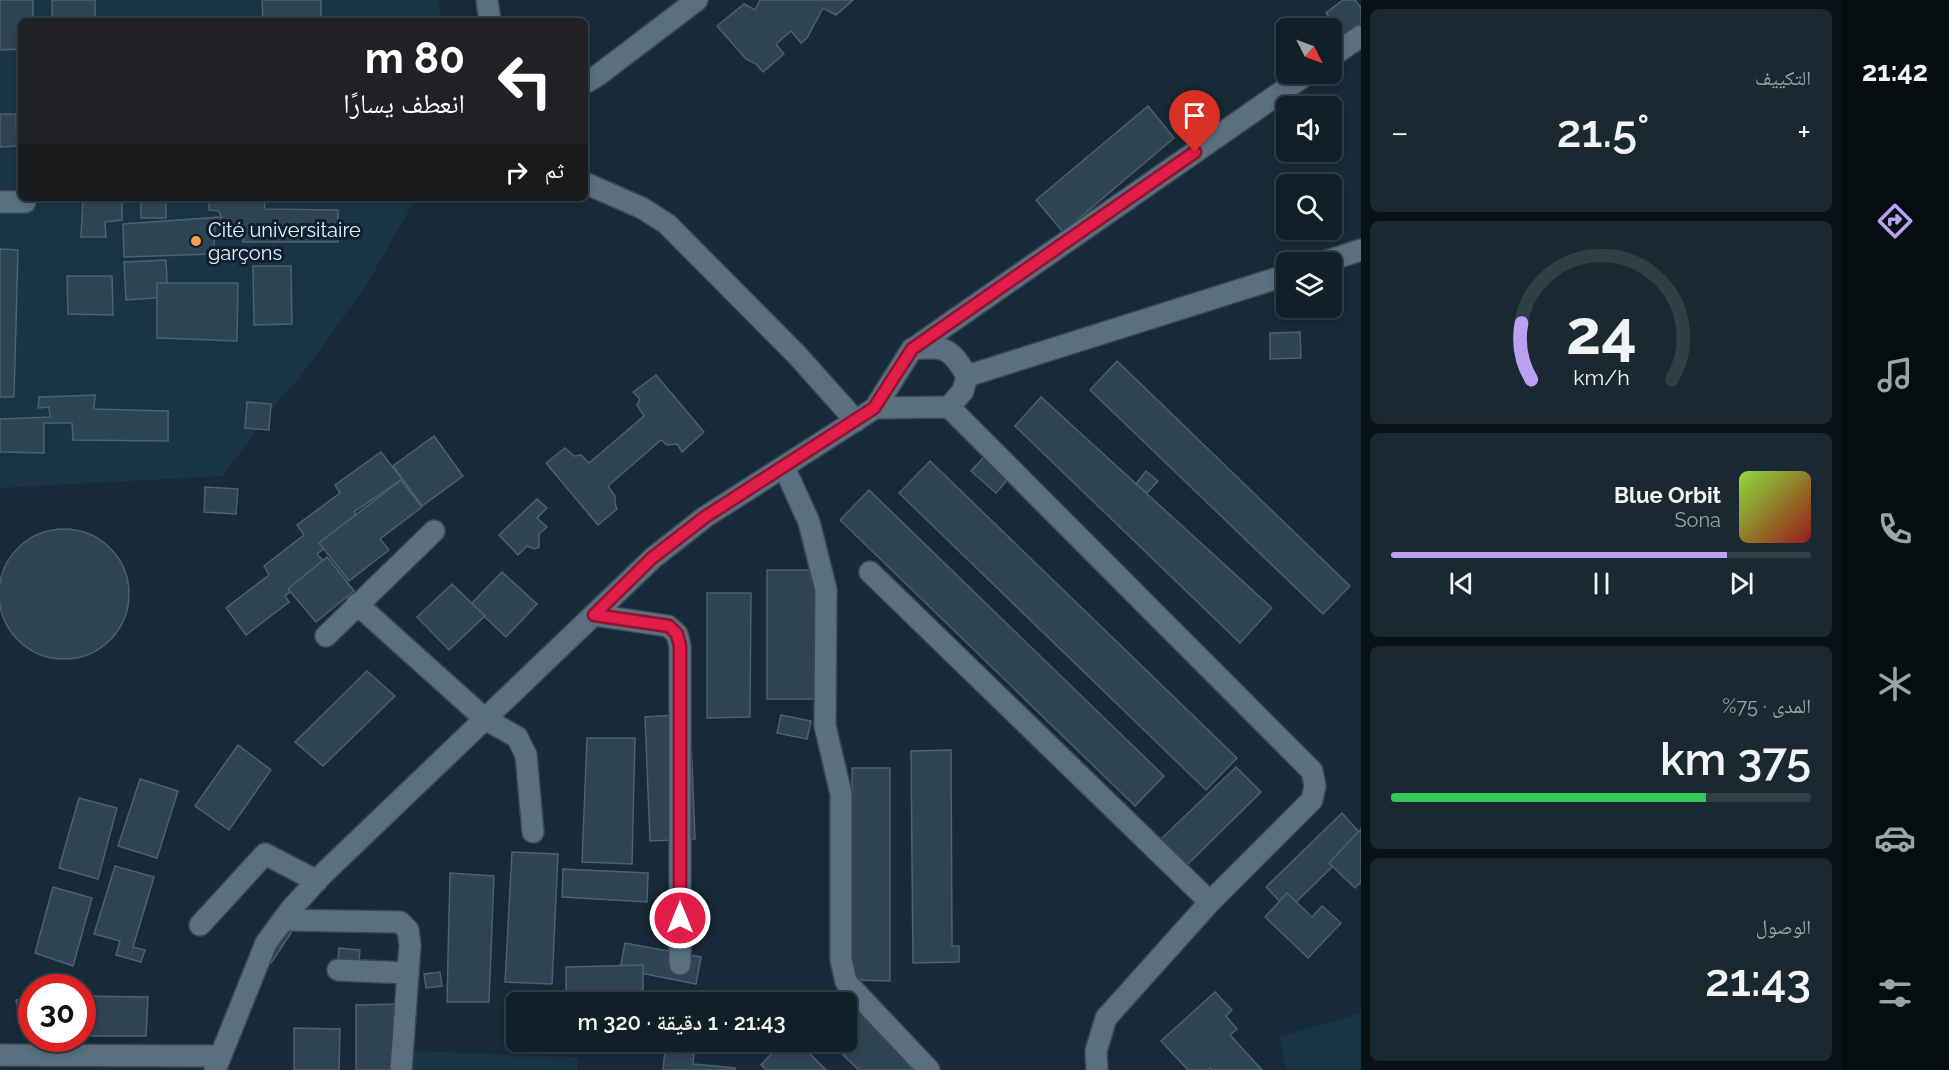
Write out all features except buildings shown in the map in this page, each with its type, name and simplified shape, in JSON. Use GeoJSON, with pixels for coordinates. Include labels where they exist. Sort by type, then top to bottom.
{"type":"FeatureCollection","features":[{"type":"Feature","properties":{"kind":"street"},"geometry":{"type":"LineString","coordinates":[[487,0],[490,18]]}},
{"type":"Feature","properties":{"kind":"street"},"geometry":{"type":"LineString","coordinates":[[588,81],[697,0]]}},
{"type":"Feature","properties":{"kind":"street"},"geometry":{"type":"LineString","coordinates":[[1342,49],[1361,36]]}},
{"type":"Feature","properties":{"kind":"street"},"geometry":{"type":"LineString","coordinates":[[0,1055],[218,1063],[266,943],[317,880],[652,558],[705,517],[874,408],[912,349],[1294,84]]}},
{"type":"Feature","properties":{"kind":"street"},"geometry":{"type":"LineString","coordinates":[[588,184],[642,208],[667,224],[797,355],[856,421]]}},
{"type":"Feature","properties":{"kind":"street"},"geometry":{"type":"LineString","coordinates":[[0,202],[25,202]]}},
{"type":"Feature","properties":{"kind":"street"},"geometry":{"type":"LineString","coordinates":[[1342,256],[1361,250]]}},
{"type":"Feature","properties":{"kind":"street"},"geometry":{"type":"LineString","coordinates":[[967,376],[1276,278]]}},
{"type":"Feature","properties":{"kind":"street"},"geometry":{"type":"LineString","coordinates":[[912,349],[938,347],[955,356],[967,376],[963,391],[949,407]]}},
{"type":"Feature","properties":{"kind":"street"},"geometry":{"type":"LineString","coordinates":[[874,408],[949,407],[1312,771],[1315,786],[1312,800],[1210,902],[1106,1018],[1096,1051],[1097,1070]]}},
{"type":"Feature","properties":{"kind":"street"},"geometry":{"type":"LineString","coordinates":[[784,467],[809,522],[826,590],[825,726],[841,794],[841,960],[846,982],[929,1070]]}},
{"type":"Feature","properties":{"kind":"street"},"geometry":{"type":"LineString","coordinates":[[326,636],[434,531]]}},
{"type":"Feature","properties":{"kind":"street"},"geometry":{"type":"LineString","coordinates":[[870,572],[1210,902]]}},
{"type":"Feature","properties":{"kind":"street"},"geometry":{"type":"LineString","coordinates":[[357,604],[485,719],[517,737],[526,755],[533,832]]}},
{"type":"Feature","properties":{"kind":"street"},"geometry":{"type":"LineString","coordinates":[[594,615],[669,626],[677,634],[680,646],[680,964]]}},
{"type":"Feature","properties":{"kind":"street"},"geometry":{"type":"LineString","coordinates":[[200,924],[265,854],[317,880]]}},
{"type":"Feature","properties":{"kind":"street"},"geometry":{"type":"LineString","coordinates":[[283,921],[400,922],[408,930],[410,945],[401,1070]]}},
{"type":"Feature","properties":{"kind":"street"},"geometry":{"type":"LineString","coordinates":[[338,970],[408,973]]}},
{"type":"Feature","properties":{"kind":"shaded area","name":"Cité universitaire garçons"},"geometry":{"type":"Polygon","coordinates":[[[0,0],[439,0],[441,18],[18,18],[18,201],[414,201],[367,284],[301,376],[278,401],[223,476],[0,488],[0,0]]]}},
{"type":"Feature","properties":{"kind":"shaded area"},"geometry":{"type":"Polygon","coordinates":[[[1361,1013],[1361,1070],[1286,1070],[1279,1037],[1361,1013]]]}},
{"type":"Feature","properties":{"kind":"shaded area"},"geometry":{"type":"Polygon","coordinates":[[[414,1051],[577,1057],[577,1070],[414,1070],[414,1051]]]}},
{"type":"Feature","properties":{"kind":"place","name":"Cité universitaire garçons"},"geometry":{"type":"Point","coordinates":[196,241]}},
{"type":"Feature","properties":{"kind":"route"},"geometry":{"type":"LineString","coordinates":[[680,918],[680,646],[677,634],[669,626],[594,615],[652,558],[705,517],[874,408],[912,349],[1195,152]]}}]}
